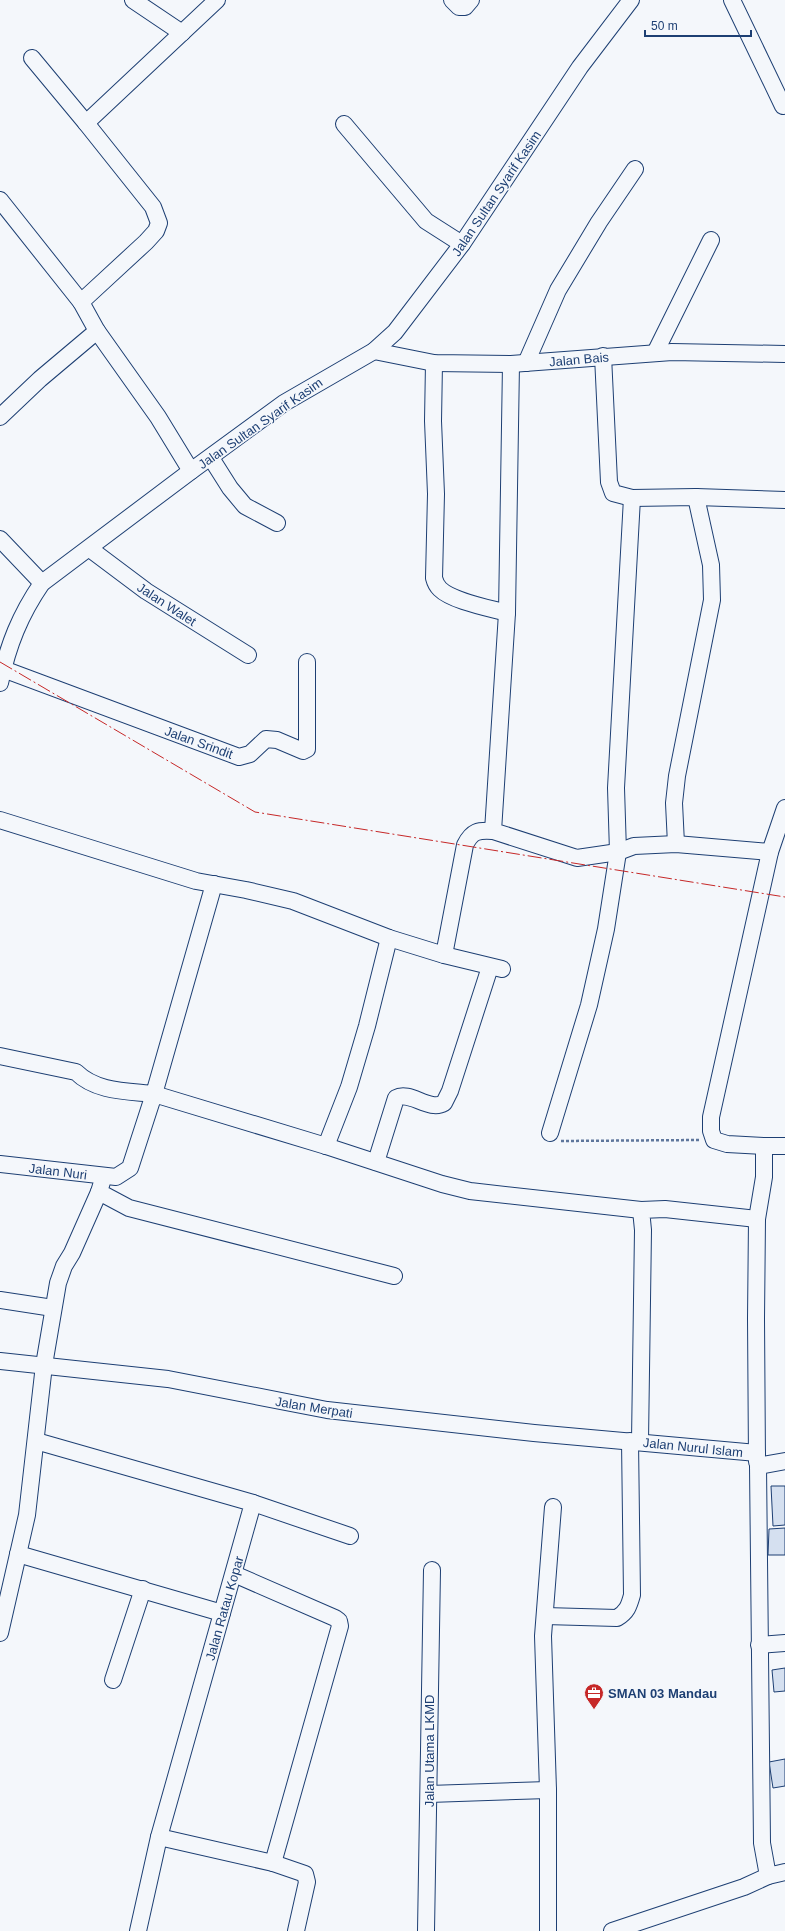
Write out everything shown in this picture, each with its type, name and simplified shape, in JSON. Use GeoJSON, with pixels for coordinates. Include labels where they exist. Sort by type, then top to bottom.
{"type":"FeatureCollection","features":[{"type":"Feature","properties":{"kind":"street"},"geometry":{"type":"LineString","coordinates":[[133,0],[182,33]]}},
{"type":"Feature","properties":{"kind":"street"},"geometry":{"type":"LineString","coordinates":[[86,123],[217,0]]}},
{"type":"Feature","properties":{"kind":"street"},"geometry":{"type":"LineString","coordinates":[[452,0],[459,7],[465,7],[471,0]]}},
{"type":"Feature","properties":{"kind":"street","name":"Jalan Sultan Syarif Kasim"},"geometry":{"type":"LineString","coordinates":[[2,676],[6,657],[19,624],[27,606],[42,583],[90,549],[191,471],[284,404],[374,351],[395,332],[462,244],[580,67],[631,0]]}},
{"type":"Feature","properties":{"kind":"street"},"geometry":{"type":"LineString","coordinates":[[732,0],[783,106]]}},
{"type":"Feature","properties":{"kind":"street"},"geometry":{"type":"LineString","coordinates":[[32,58],[153,207],[159,223],[156,231],[146,242],[81,302]]}},
{"type":"Feature","properties":{"kind":"street"},"geometry":{"type":"LineString","coordinates":[[344,124],[426,221],[462,244]]}},
{"type":"Feature","properties":{"kind":"street"},"geometry":{"type":"LineString","coordinates":[[493,831],[507,613],[519,364],[558,290],[594,229],[635,169]]}},
{"type":"Feature","properties":{"kind":"street"},"geometry":{"type":"LineString","coordinates":[[0,200],[81,302],[97,331],[158,417],[191,471]]}},
{"type":"Feature","properties":{"kind":"street"},"geometry":{"type":"LineString","coordinates":[[655,353],[711,240]]}},
{"type":"Feature","properties":{"kind":"street"},"geometry":{"type":"LineString","coordinates":[[0,418],[40,379],[97,331]]}},
{"type":"Feature","properties":{"kind":"street","name":"Jalan Bais"},"geometry":{"type":"LineString","coordinates":[[374,351],[434,363],[519,364],[603,356],[655,353],[785,354]]}},
{"type":"Feature","properties":{"kind":"street"},"geometry":{"type":"LineString","coordinates":[[603,356],[610,489],[615,495],[632,498],[696,497],[785,500]]}},
{"type":"Feature","properties":{"kind":"street"},"geometry":{"type":"LineString","coordinates":[[434,363],[432,421],[436,479],[434,578],[436,584],[445,593],[507,613]]}},
{"type":"Feature","properties":{"kind":"street"},"geometry":{"type":"LineString","coordinates":[[211,458],[230,488],[245,506],[277,523]]}},
{"type":"Feature","properties":{"kind":"street"},"geometry":{"type":"LineString","coordinates":[[676,844],[674,803],[682,742],[696,682],[712,600],[711,565],[696,497]]}},
{"type":"Feature","properties":{"kind":"street"},"geometry":{"type":"LineString","coordinates":[[550,1133],[589,1005],[606,929],[618,852],[616,788],[632,498]]}},
{"type":"Feature","properties":{"kind":"street"},"geometry":{"type":"LineString","coordinates":[[0,539],[42,583]]}},
{"type":"Feature","properties":{"kind":"street","name":"Jalan Walet"},"geometry":{"type":"LineString","coordinates":[[90,549],[146,591],[248,655]]}},
{"type":"Feature","properties":{"kind":"street","name":"Jalan Srindit"},"geometry":{"type":"LineString","coordinates":[[2,676],[239,757],[250,754],[266,739],[277,740],[303,751],[307,749],[307,662]]}},
{"type":"Feature","properties":{"kind":"street"},"geometry":{"type":"LineString","coordinates":[[785,808],[770,852],[711,1117],[710,1131],[714,1140],[727,1144],[785,1146]]}},
{"type":"Feature","properties":{"kind":"street"},"geometry":{"type":"LineString","coordinates":[[0,820],[196,881],[293,902],[389,938],[444,955],[496,968],[450,1090],[444,1102],[436,1106],[403,1096],[396,1098],[376,1162]]}},
{"type":"Feature","properties":{"kind":"street"},"geometry":{"type":"LineString","coordinates":[[444,955],[465,845],[469,837],[474,832],[481,830],[493,831],[577,858],[618,852],[634,846],[676,844],[770,852]]}},
{"type":"Feature","properties":{"kind":"street"},"geometry":{"type":"LineString","coordinates":[[0,1633],[27,1515],[44,1365],[53,1308],[64,1266],[72,1253],[99,1192],[109,1177],[130,1168],[154,1094],[214,884]]}},
{"type":"Feature","properties":{"kind":"street"},"geometry":{"type":"LineString","coordinates":[[326,1146],[352,1079],[389,938]]}},
{"type":"Feature","properties":{"kind":"street"},"geometry":{"type":"LineString","coordinates":[[0,1056],[76,1072],[85,1081],[98,1086],[154,1094],[326,1146],[442,1184],[470,1190],[641,1210],[665,1209],[758,1219]]}},
{"type":"Feature","properties":{"kind":"street"},"geometry":{"type":"LineString","coordinates":[[764,1146],[764,1177],[758,1219],[756,1319],[762,1843],[768,1876]]}},
{"type":"Feature","properties":{"kind":"street","name":"Jalan Nuri"},"geometry":{"type":"LineString","coordinates":[[0,1164],[109,1177]]}},
{"type":"Feature","properties":{"kind":"street"},"geometry":{"type":"LineString","coordinates":[[99,1192],[129,1208],[394,1276]]}},
{"type":"Feature","properties":{"kind":"street"},"geometry":{"type":"LineString","coordinates":[[545,1616],[617,1618],[625,1613],[632,1595],[635,1441],[643,1230],[641,1210]]}},
{"type":"Feature","properties":{"kind":"street"},"geometry":{"type":"LineString","coordinates":[[0,1300],[53,1308]]}},
{"type":"Feature","properties":{"kind":"street","name":"Jalan Merpati"},"geometry":{"type":"LineString","coordinates":[[0,1361],[168,1379],[327,1410],[534,1433],[635,1441]]}},
{"type":"Feature","properties":{"kind":"street"},"geometry":{"type":"LineString","coordinates":[[36,1441],[253,1503],[350,1536]]}},
{"type":"Feature","properties":{"kind":"street","name":"Jalan Nurul Islam"},"geometry":{"type":"LineString","coordinates":[[635,1441],[757,1459],[785,1460]]}},
{"type":"Feature","properties":{"kind":"street","name":"Jalan Ratau Kopar"},"geometry":{"type":"LineString","coordinates":[[138,1931],[159,1837],[253,1503]]}},
{"type":"Feature","properties":{"kind":"street"},"geometry":{"type":"LineString","coordinates":[[548,1931],[548,1790],[543,1636],[553,1507]]}},
{"type":"Feature","properties":{"kind":"street"},"geometry":{"type":"LineString","coordinates":[[18,1554],[222,1613]]}},
{"type":"Feature","properties":{"kind":"street","name":"Jalan Utama LKMD"},"geometry":{"type":"LineString","coordinates":[[426,1931],[432,1570]]}},
{"type":"Feature","properties":{"kind":"street"},"geometry":{"type":"LineString","coordinates":[[234,1574],[335,1618],[339,1621],[340,1626],[273,1863]]}},
{"type":"Feature","properties":{"kind":"street"},"geometry":{"type":"LineString","coordinates":[[113,1680],[143,1589]]}},
{"type":"Feature","properties":{"kind":"street"},"geometry":{"type":"LineString","coordinates":[[759,1645],[785,1643]]}},
{"type":"Feature","properties":{"kind":"street"},"geometry":{"type":"LineString","coordinates":[[429,1794],[548,1790]]}},
{"type":"Feature","properties":{"kind":"street"},"geometry":{"type":"LineString","coordinates":[[159,1837],[273,1863],[301,1872],[306,1877],[296,1931]]}},
{"type":"Feature","properties":{"kind":"street"},"geometry":{"type":"LineString","coordinates":[[612,1931],[744,1887],[768,1876],[785,1872]]}},
{"type":"Feature","properties":{"kind":"path"},"geometry":{"type":"LineString","coordinates":[[550,1133],[553,1138],[565,1142],[714,1140]]}},
{"type":"Feature","properties":{"kind":"building"},"geometry":{"type":"Polygon","coordinates":[[[771,1486],[785,1486],[785,1525],[773,1526],[771,1486]]]}},
{"type":"Feature","properties":{"kind":"building"},"geometry":{"type":"Polygon","coordinates":[[[785,1528],[785,1555],[768,1555],[769,1529],[785,1528]]]}},
{"type":"Feature","properties":{"kind":"building"},"geometry":{"type":"Polygon","coordinates":[[[785,1668],[785,1691],[774,1692],[772,1670],[785,1668]]]}},
{"type":"Feature","properties":{"kind":"building"},"geometry":{"type":"Polygon","coordinates":[[[785,1759],[785,1786],[773,1788],[769,1762],[785,1759]]]}},
{"type":"Feature","properties":{"kind":"power"},"geometry":{"type":"LineString","coordinates":[[0,662],[255,812],[785,897]]}},
{"type":"Feature","properties":{"kind":"place","name":"SMAN 03 Mandau"},"geometry":{"type":"Point","coordinates":[594,1710]}}]}
